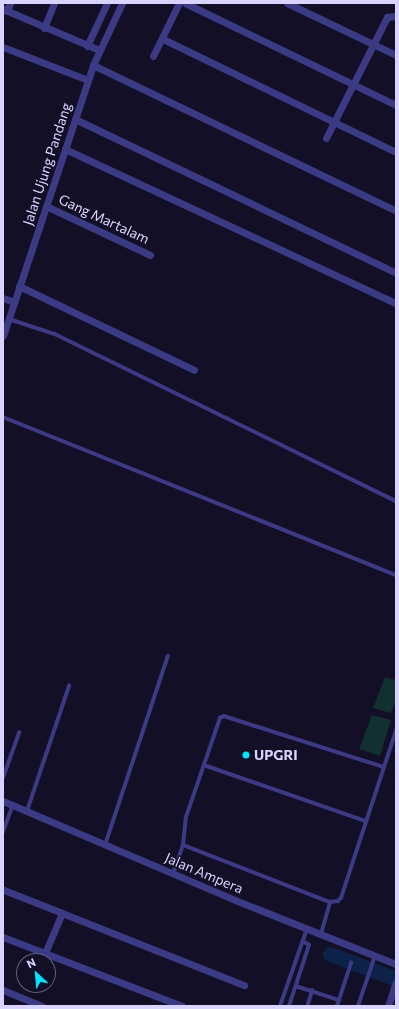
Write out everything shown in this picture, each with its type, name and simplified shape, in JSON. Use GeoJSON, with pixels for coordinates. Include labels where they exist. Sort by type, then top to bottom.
{"type":"FeatureCollection","features":[{"type":"Feature","properties":{"kind":"street"},"geometry":{"type":"LineString","coordinates":[[10,3],[5,10],[44,28],[99,50]]}},
{"type":"Feature","properties":{"kind":"street"},"geometry":{"type":"LineString","coordinates":[[44,28],[54,3]]}},
{"type":"Feature","properties":{"kind":"street"},"geometry":{"type":"LineString","coordinates":[[87,46],[107,3]]}},
{"type":"Feature","properties":{"kind":"street","name":"Jalan Ujung Pandang"},"geometry":{"type":"LineString","coordinates":[[3,336],[88,80],[99,50],[122,3]]}},
{"type":"Feature","properties":{"kind":"street"},"geometry":{"type":"LineString","coordinates":[[153,56],[163,39],[179,3]]}},
{"type":"Feature","properties":{"kind":"street"},"geometry":{"type":"LineString","coordinates":[[185,3],[396,105]]}},
{"type":"Feature","properties":{"kind":"street"},"geometry":{"type":"LineString","coordinates":[[287,3],[396,55]]}},
{"type":"Feature","properties":{"kind":"street"},"geometry":{"type":"LineString","coordinates":[[326,138],[351,83],[372,43],[387,17],[396,16]]}},
{"type":"Feature","properties":{"kind":"street"},"geometry":{"type":"LineString","coordinates":[[163,39],[396,152]]}},
{"type":"Feature","properties":{"kind":"street"},"geometry":{"type":"LineString","coordinates":[[3,47],[88,80]]}},
{"type":"Feature","properties":{"kind":"street"},"geometry":{"type":"LineString","coordinates":[[94,65],[396,211]]}},
{"type":"Feature","properties":{"kind":"street"},"geometry":{"type":"LineString","coordinates":[[75,119],[396,273]]}},
{"type":"Feature","properties":{"kind":"street"},"geometry":{"type":"LineString","coordinates":[[65,149],[396,303]]}},
{"type":"Feature","properties":{"kind":"street","name":"Gang Martalam"},"geometry":{"type":"LineString","coordinates":[[46,206],[150,255]]}},
{"type":"Feature","properties":{"kind":"street"},"geometry":{"type":"LineString","coordinates":[[20,286],[194,370]]}},
{"type":"Feature","properties":{"kind":"street"},"geometry":{"type":"LineString","coordinates":[[3,298],[14,302]]}},
{"type":"Feature","properties":{"kind":"street","name":"Jalan Ampera"},"geometry":{"type":"LineString","coordinates":[[3,801],[105,846],[321,934],[374,958],[396,964]]}},
{"type":"Feature","properties":{"kind":"street"},"geometry":{"type":"LineString","coordinates":[[4,890],[244,985]]}},
{"type":"Feature","properties":{"kind":"street"},"geometry":{"type":"LineString","coordinates":[[3,936],[45,953],[62,913]]}},
{"type":"Feature","properties":{"kind":"street"},"geometry":{"type":"LineString","coordinates":[[56,957],[182,1006]]}},
{"type":"Feature","properties":{"kind":"street"},"geometry":{"type":"LineString","coordinates":[[388,1006],[396,983]]}},
{"type":"Feature","properties":{"kind":"street"},"geometry":{"type":"LineString","coordinates":[[3,990],[42,1006]]}},
{"type":"Feature","properties":{"kind":"lane"},"geometry":{"type":"LineString","coordinates":[[9,319],[55,334],[396,500]]}},
{"type":"Feature","properties":{"kind":"lane"},"geometry":{"type":"LineString","coordinates":[[3,417],[396,575]]}},
{"type":"Feature","properties":{"kind":"lane"},"geometry":{"type":"LineString","coordinates":[[105,846],[168,656]]}},
{"type":"Feature","properties":{"kind":"lane"},"geometry":{"type":"LineString","coordinates":[[27,811],[69,686]]}},
{"type":"Feature","properties":{"kind":"lane"},"geometry":{"type":"LineString","coordinates":[[173,874],[183,845],[186,818],[220,718],[224,716],[384,767]]}},
{"type":"Feature","properties":{"kind":"lane"},"geometry":{"type":"LineString","coordinates":[[183,845],[330,902],[338,901],[341,898],[396,731]]}},
{"type":"Feature","properties":{"kind":"lane"},"geometry":{"type":"LineString","coordinates":[[3,778],[19,733]]}},
{"type":"Feature","properties":{"kind":"lane"},"geometry":{"type":"LineString","coordinates":[[204,765],[366,821]]}},
{"type":"Feature","properties":{"kind":"lane"},"geometry":{"type":"LineString","coordinates":[[3,832],[13,805]]}},
{"type":"Feature","properties":{"kind":"lane"},"geometry":{"type":"LineString","coordinates":[[321,934],[330,902]]}},
{"type":"Feature","properties":{"kind":"lane"},"geometry":{"type":"LineString","coordinates":[[280,1006],[307,929]]}},
{"type":"Feature","properties":{"kind":"lane"},"geometry":{"type":"LineString","coordinates":[[289,1006],[309,945],[302,942]]}},
{"type":"Feature","properties":{"kind":"lane"},"geometry":{"type":"LineString","coordinates":[[358,1006],[374,958]]}},
{"type":"Feature","properties":{"kind":"lane"},"geometry":{"type":"LineString","coordinates":[[337,1006],[351,963]]}},
{"type":"Feature","properties":{"kind":"lane"},"geometry":{"type":"LineString","coordinates":[[296,986],[339,1000]]}},
{"type":"Feature","properties":{"kind":"lane"},"geometry":{"type":"LineString","coordinates":[[308,1004],[312,991]]}},
{"type":"Feature","properties":{"kind":"green space"},"geometry":{"type":"Polygon","coordinates":[[[385,677],[396,680],[396,701],[391,713],[373,708],[385,677]]]}},
{"type":"Feature","properties":{"kind":"green space"},"geometry":{"type":"Polygon","coordinates":[[[372,715],[391,720],[380,756],[359,749],[372,715]]]}},
{"type":"Feature","properties":{"kind":"waterway"},"geometry":{"type":"LineString","coordinates":[[330,954],[396,979]]}},
{"type":"Feature","properties":{"kind":"place","name":"UPGRI"},"geometry":{"type":"Point","coordinates":[246,755]}}]}
